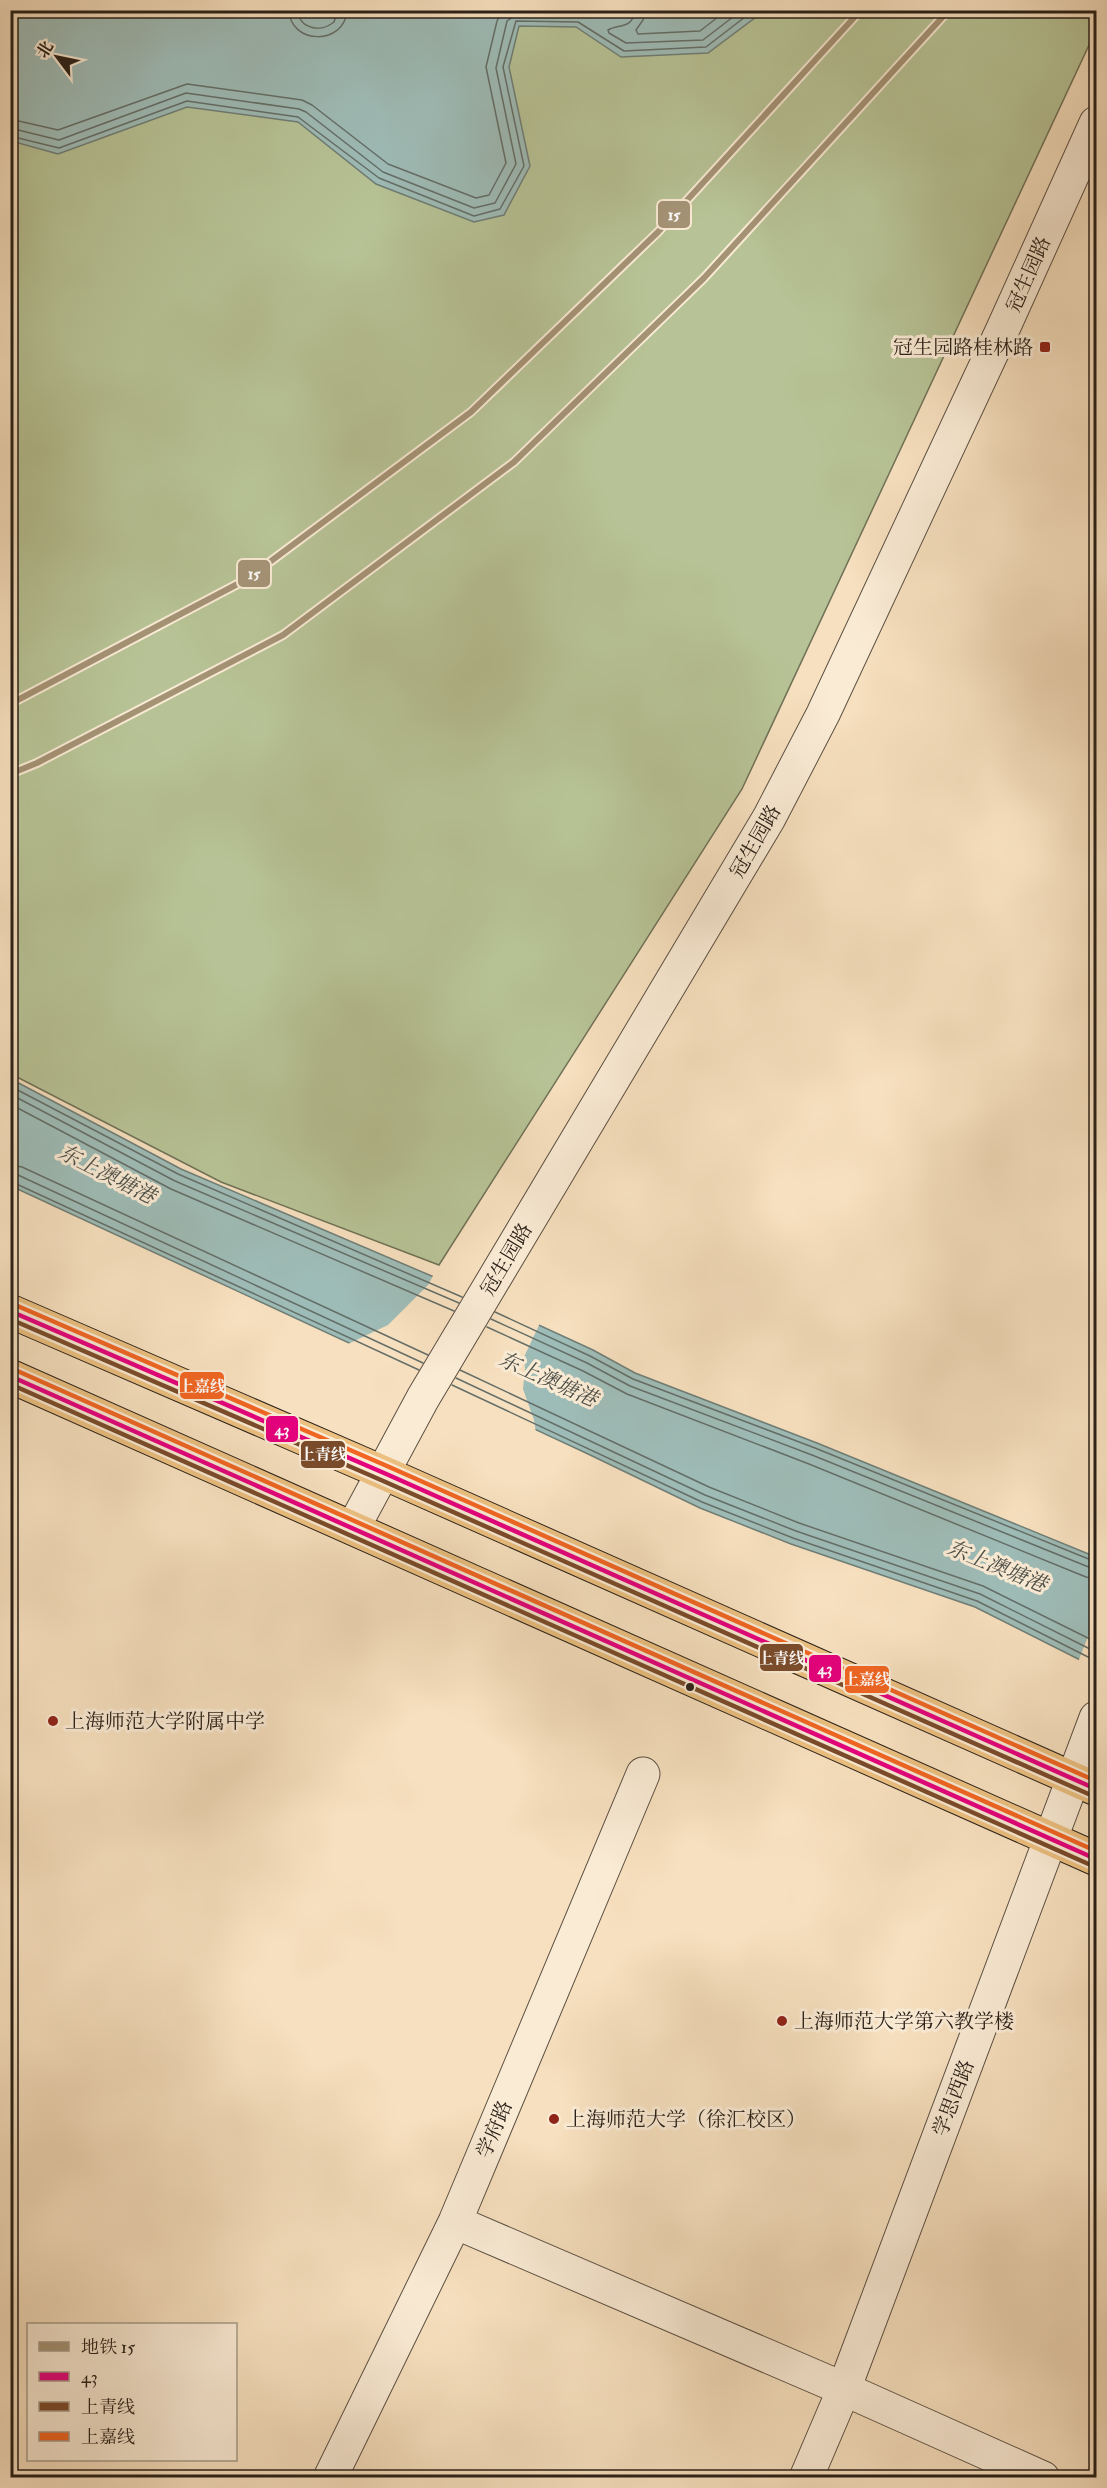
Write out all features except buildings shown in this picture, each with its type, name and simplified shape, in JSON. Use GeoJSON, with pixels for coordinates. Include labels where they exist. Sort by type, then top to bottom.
{"type":"FeatureCollection","features":[{"type":"Feature","properties":{"kind":"main road"},"geometry":{"type":"LineString","coordinates":[[10,1311],[384,1473],[1085,1784]]}},
{"type":"Feature","properties":{"kind":"main road"},"geometry":{"type":"LineString","coordinates":[[10,1376],[1096,1859]]}},
{"type":"Feature","properties":{"kind":"street","name":"冠生园路"},"geometry":{"type":"LineString","coordinates":[[353,1528],[423,1398],[770,818],[823,714],[1002,331],[1096,123]]}},
{"type":"Feature","properties":{"kind":"street","name":"学思西路"},"geometry":{"type":"LineString","coordinates":[[806,2478],[844,2389],[1050,1838],[1085,1784],[1096,1718]]}},
{"type":"Feature","properties":{"kind":"street","name":"学府路"},"geometry":{"type":"LineString","coordinates":[[330,2478],[455,2222],[643,1774]]}},
{"type":"Feature","properties":{"kind":"street"},"geometry":{"type":"LineString","coordinates":[[455,2222],[844,2389],[1043,2478]]}},
{"type":"Feature","properties":{"kind":"green space"},"geometry":{"type":"Polygon","coordinates":[[[11,11],[1096,11],[1096,30],[742,789],[439,1265],[221,1182],[11,1074],[11,11]]]}},
{"type":"Feature","properties":{"kind":"water"},"geometry":{"type":"Polygon","coordinates":[[[290,10],[322,15],[327,10],[590,10],[602,14],[764,11],[708,53],[621,57],[576,27],[519,26],[509,67],[530,166],[504,215],[474,222],[376,184],[298,122],[187,107],[58,154],[11,141],[11,11],[290,10]]]}},
{"type":"Feature","properties":{"kind":"water","name":"东上澳塘港"},"geometry":{"type":"Polygon","coordinates":[[[11,1079],[181,1169],[441,1280],[593,1350],[635,1373],[817,1443],[1096,1557],[1096,1668],[975,1607],[791,1544],[700,1508],[11,1186],[11,1079]]]}},
{"type":"Feature","properties":{"kind":"pier"},"geometry":{"type":"Polygon","coordinates":[[[434,1274],[540,1323],[524,1357],[523,1389],[536,1433],[340,1344],[348,1344],[388,1325],[428,1285],[434,1274]]]}},
{"type":"Feature","properties":{"kind":"pier"},"geometry":{"type":"Polygon","coordinates":[[[1096,1616],[1096,1671],[1078,1662],[1096,1616]]]}},
{"type":"Feature","properties":{"kind":"metro line","name":"15"},"geometry":{"type":"LineString","coordinates":[[10,704],[247,579],[471,412],[658,232],[861,10]]}},
{"type":"Feature","properties":{"kind":"metro line","name":"15"},"geometry":{"type":"LineString","coordinates":[[10,774],[37,763],[283,635],[514,462],[704,278],[949,10]]}},
{"type":"Feature","properties":{"kind":"transit line","name":"上嘉线"},"geometry":{"type":"LineString","coordinates":[[13,1304],[387,1466],[1096,1781]]}},
{"type":"Feature","properties":{"kind":"transit line","name":"43"},"geometry":{"type":"LineString","coordinates":[[10,1311],[384,1473],[1096,1789]]}},
{"type":"Feature","properties":{"kind":"transit line","name":"上青线"},"geometry":{"type":"LineString","coordinates":[[10,1319],[381,1480],[1093,1796]]}},
{"type":"Feature","properties":{"kind":"transit line","name":"上嘉线"},"geometry":{"type":"LineString","coordinates":[[13,1369],[1096,1851]]}},
{"type":"Feature","properties":{"kind":"transit line","name":"43"},"geometry":{"type":"LineString","coordinates":[[10,1376],[1096,1859]]}},
{"type":"Feature","properties":{"kind":"transit line","name":"上青线"},"geometry":{"type":"LineString","coordinates":[[10,1384],[1093,1866]]}},
{"type":"Feature","properties":{"kind":"place","name":"冠生园路桂林路"},"geometry":{"type":"Point","coordinates":[1045,347]}},
{"type":"Feature","properties":{"kind":"place","name":"上海师范大学附属中学"},"geometry":{"type":"Point","coordinates":[53,1721]}},
{"type":"Feature","properties":{"kind":"place","name":"上海师范大学第六教学楼"},"geometry":{"type":"Point","coordinates":[782,2021]}},
{"type":"Feature","properties":{"kind":"place","name":"上海师范大学（徐汇校区）"},"geometry":{"type":"Point","coordinates":[554,2119]}}]}
